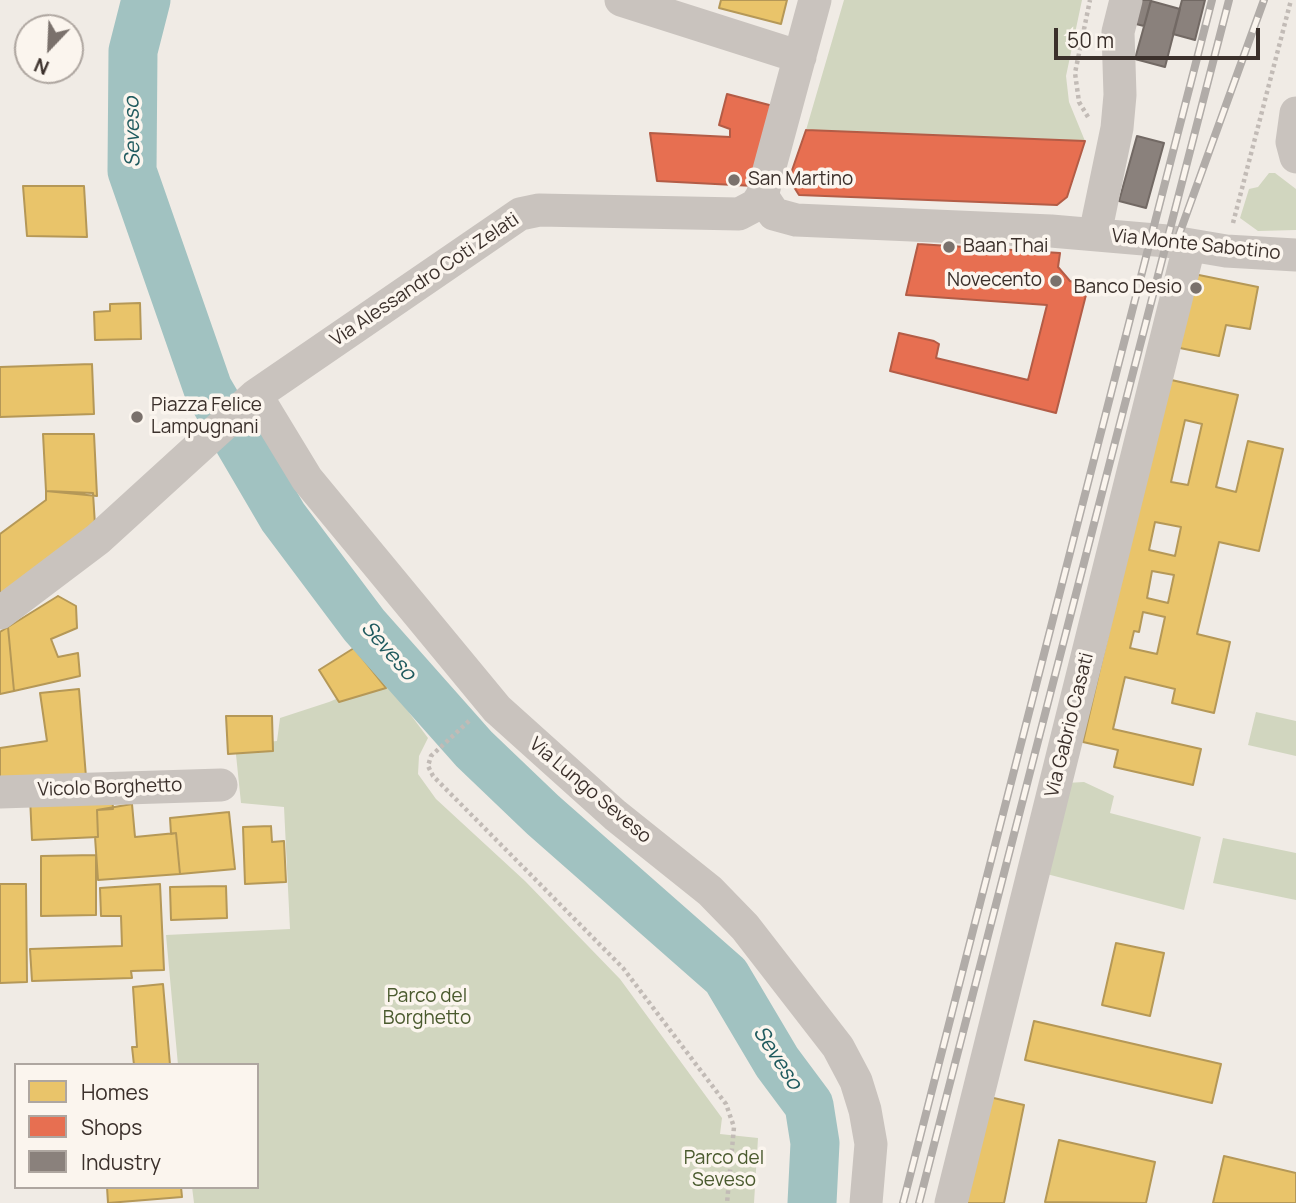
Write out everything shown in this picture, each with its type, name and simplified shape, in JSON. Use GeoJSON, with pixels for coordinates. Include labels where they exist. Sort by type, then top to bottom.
{"type":"FeatureCollection","features":[{"type":"Feature","properties":{"kind":"street"},"geometry":{"type":"LineString","coordinates":[[621,0],[800,57]]}},
{"type":"Feature","properties":{"kind":"street"},"geometry":{"type":"LineString","coordinates":[[815,0],[762,196],[774,214],[796,220],[1095,234],[1117,128],[1118,32],[1126,0]]}},
{"type":"Feature","properties":{"kind":"street"},"geometry":{"type":"LineString","coordinates":[[1296,113],[1292,142],[1296,157]]}},
{"type":"Feature","properties":{"kind":"street","name":"Via Alessandro Coti Zelati"},"geometry":{"type":"LineString","coordinates":[[0,613],[98,539],[249,400],[520,214],[538,210],[739,214],[756,205],[762,196]]}},
{"type":"Feature","properties":{"kind":"street","name":"Via Monte Sabotino"},"geometry":{"type":"LineString","coordinates":[[1095,234],[1167,241],[1189,247],[1226,251],[1296,255]]}},
{"type":"Feature","properties":{"kind":"street","name":"Via Gabrio Casati"},"geometry":{"type":"LineString","coordinates":[[951,1203],[1189,247]]}},
{"type":"Feature","properties":{"kind":"street","name":"Via Lungo Seveso"},"geometry":{"type":"LineString","coordinates":[[249,400],[307,479],[497,709],[615,815],[710,891],[745,927],[838,1047],[856,1081],[866,1110],[872,1144],[866,1203]]}},
{"type":"Feature","properties":{"kind":"street","name":"Vicolo Borghetto"},"geometry":{"type":"LineString","coordinates":[[0,792],[221,785]]}},
{"type":"Feature","properties":{"kind":"path"},"geometry":{"type":"LineString","coordinates":[[1090,0],[1076,57],[1075,87],[1084,114],[1101,125],[1117,128]]}},
{"type":"Feature","properties":{"kind":"path"},"geometry":{"type":"LineString","coordinates":[[1226,251],[1291,0]]}},
{"type":"Feature","properties":{"kind":"path"},"geometry":{"type":"LineString","coordinates":[[476,714],[431,756],[428,766],[433,776],[622,968],[726,1104],[734,1127],[727,1203]]}},
{"type":"Feature","properties":{"kind":"green space"},"geometry":{"type":"Polygon","coordinates":[[[844,0],[1082,0],[1066,76],[1069,102],[1085,141],[806,130],[844,0]]]}},
{"type":"Feature","properties":{"kind":"green space"},"geometry":{"type":"Polygon","coordinates":[[[1269,173],[1275,173],[1296,189],[1296,230],[1258,231],[1240,218],[1249,189],[1258,187],[1269,173]]]}},
{"type":"Feature","properties":{"kind":"green space","name":"Parco del Borghetto"},"geometry":{"type":"Polygon","coordinates":[[[384,679],[428,738],[419,756],[418,774],[436,799],[525,881],[620,979],[722,1118],[720,1134],[758,1138],[754,1203],[194,1203],[192,1189],[259,1189],[259,1063],[178,1063],[166,935],[290,929],[284,807],[241,803],[235,745],[277,741],[280,718],[329,702],[384,679]]]}},
{"type":"Feature","properties":{"kind":"green space"},"geometry":{"type":"Polygon","coordinates":[[[1256,712],[1296,721],[1296,756],[1248,745],[1256,712]]]}},
{"type":"Feature","properties":{"kind":"green space"},"geometry":{"type":"Polygon","coordinates":[[[1084,782],[1114,796],[1110,813],[1201,837],[1184,910],[1043,873],[1066,783],[1084,782]]]}},
{"type":"Feature","properties":{"kind":"green space"},"geometry":{"type":"Polygon","coordinates":[[[1223,838],[1296,853],[1296,900],[1213,883],[1223,838]]]}},
{"type":"Feature","properties":{"kind":"building: Homes"},"geometry":{"type":"Polygon","coordinates":[[[721,0],[787,0],[781,24],[719,8],[721,0]]]}},
{"type":"Feature","properties":{"kind":"building: Homes"},"geometry":{"type":"Polygon","coordinates":[[[23,186],[84,186],[87,237],[27,236],[23,186]]]}},
{"type":"Feature","properties":{"kind":"building: Homes"},"geometry":{"type":"Polygon","coordinates":[[[1189,273],[1258,287],[1250,329],[1226,325],[1219,356],[1175,347],[1189,273]]]}},
{"type":"Feature","properties":{"kind":"building: Homes"},"geometry":{"type":"Polygon","coordinates":[[[140,303],[141,339],[95,340],[94,312],[110,311],[110,304],[140,303]]]}},
{"type":"Feature","properties":{"kind":"building: Homes"},"geometry":{"type":"Polygon","coordinates":[[[92,364],[94,414],[0,417],[0,367],[92,364]]]}},
{"type":"Feature","properties":{"kind":"building: Homes"},"geometry":{"type":"Polygon","coordinates":[[[1167,379],[1238,395],[1216,487],[1236,492],[1248,441],[1283,449],[1259,551],[1219,542],[1197,634],[1230,642],[1214,713],[1172,703],[1175,689],[1125,677],[1113,729],[1201,749],[1193,785],[1114,767],[1118,750],[1083,742],[1167,379]],[[1185,420],[1171,482],[1188,485],[1202,424],[1185,420]],[[1155,522],[1149,550],[1175,556],[1181,527],[1155,522]],[[1152,571],[1147,598],[1168,603],[1174,575],[1152,571]],[[1143,612],[1139,632],[1134,631],[1130,648],[1157,654],[1165,617],[1143,612]]]}},
{"type":"Feature","properties":{"kind":"building: Homes"},"geometry":{"type":"Polygon","coordinates":[[[43,434],[94,434],[97,496],[46,491],[43,434]]]}},
{"type":"Feature","properties":{"kind":"building: Homes"},"geometry":{"type":"Polygon","coordinates":[[[46,491],[93,493],[95,525],[0,598],[0,534],[46,500],[46,491]]]}},
{"type":"Feature","properties":{"kind":"building: Homes"},"geometry":{"type":"Polygon","coordinates":[[[58,596],[76,606],[77,628],[51,639],[58,657],[78,653],[80,676],[14,691],[8,627],[58,596]]]}},
{"type":"Feature","properties":{"kind":"building: Homes"},"geometry":{"type":"Polygon","coordinates":[[[8,627],[14,691],[0,694],[0,632],[8,627]]]}},
{"type":"Feature","properties":{"kind":"building: Homes"},"geometry":{"type":"Polygon","coordinates":[[[354,648],[386,688],[339,702],[319,670],[354,648]]]}},
{"type":"Feature","properties":{"kind":"building: Homes"},"geometry":{"type":"Polygon","coordinates":[[[79,689],[86,777],[0,782],[0,748],[47,741],[40,693],[79,689]]]}},
{"type":"Feature","properties":{"kind":"building: Homes"},"geometry":{"type":"Polygon","coordinates":[[[226,716],[272,716],[273,751],[228,754],[226,716]]]}},
{"type":"Feature","properties":{"kind":"building: Homes"},"geometry":{"type":"Polygon","coordinates":[[[112,793],[113,809],[97,810],[98,837],[32,840],[30,797],[112,793]]]}},
{"type":"Feature","properties":{"kind":"building: Homes"},"geometry":{"type":"Polygon","coordinates":[[[132,804],[135,837],[176,833],[180,874],[98,880],[95,837],[98,837],[97,810],[132,804]]]}},
{"type":"Feature","properties":{"kind":"building: Homes"},"geometry":{"type":"Polygon","coordinates":[[[229,812],[235,869],[180,874],[176,833],[171,834],[170,818],[229,812]]]}},
{"type":"Feature","properties":{"kind":"building: Homes"},"geometry":{"type":"Polygon","coordinates":[[[271,826],[272,842],[284,841],[286,882],[245,884],[243,827],[271,826]]]}},
{"type":"Feature","properties":{"kind":"building: Homes"},"geometry":{"type":"Polygon","coordinates":[[[96,855],[96,915],[41,916],[41,856],[96,855]]]}},
{"type":"Feature","properties":{"kind":"building: Homes"},"geometry":{"type":"Polygon","coordinates":[[[0,884],[26,884],[27,982],[0,983],[0,884]]]}},
{"type":"Feature","properties":{"kind":"building: Homes"},"geometry":{"type":"Polygon","coordinates":[[[160,884],[164,970],[131,971],[132,978],[32,981],[30,949],[122,946],[121,916],[101,916],[100,888],[160,884]]]}},
{"type":"Feature","properties":{"kind":"building: Homes"},"geometry":{"type":"Polygon","coordinates":[[[226,886],[227,918],[171,920],[170,887],[226,886]]]}},
{"type":"Feature","properties":{"kind":"building: Homes"},"geometry":{"type":"Polygon","coordinates":[[[1116,943],[1164,953],[1150,1016],[1102,1005],[1116,943]]]}},
{"type":"Feature","properties":{"kind":"building: Homes"},"geometry":{"type":"Polygon","coordinates":[[[163,984],[170,1063],[134,1063],[132,1047],[137,1047],[133,987],[163,984]]]}},
{"type":"Feature","properties":{"kind":"building: Homes"},"geometry":{"type":"Polygon","coordinates":[[[1034,1021],[1221,1064],[1212,1103],[1025,1060],[1034,1021]]]}},
{"type":"Feature","properties":{"kind":"building: Homes"},"geometry":{"type":"Polygon","coordinates":[[[985,1096],[1024,1105],[1004,1203],[963,1203],[985,1096]]]}},
{"type":"Feature","properties":{"kind":"building: Homes"},"geometry":{"type":"Polygon","coordinates":[[[1059,1140],[1155,1162],[1146,1203],[1045,1202],[1059,1140]]]}},
{"type":"Feature","properties":{"kind":"building: Homes"},"geometry":{"type":"Polygon","coordinates":[[[1224,1156],[1296,1173],[1296,1203],[1213,1203],[1224,1156]]]}},
{"type":"Feature","properties":{"kind":"building: Homes"},"geometry":{"type":"Polygon","coordinates":[[[107,1189],[181,1189],[182,1197],[108,1203],[107,1189]]]}},
{"type":"Feature","properties":{"kind":"building: Shops"},"geometry":{"type":"Polygon","coordinates":[[[727,94],[777,107],[754,186],[657,181],[650,133],[730,137],[730,129],[719,125],[727,94]]]}},
{"type":"Feature","properties":{"kind":"building: Shops"},"geometry":{"type":"Polygon","coordinates":[[[806,130],[1085,141],[1067,197],[1057,205],[799,195],[789,179],[806,130]]]}},
{"type":"Feature","properties":{"kind":"building: Shops"},"geometry":{"type":"Polygon","coordinates":[[[918,244],[1060,253],[1058,267],[1070,281],[1088,287],[1056,413],[890,371],[899,333],[939,344],[936,358],[1028,380],[1047,305],[906,295],[918,244]]]}},
{"type":"Feature","properties":{"kind":"building: Industry"},"geometry":{"type":"Polygon","coordinates":[[[1138,0],[1151,0],[1144,26],[1132,23],[1138,0]]]}},
{"type":"Feature","properties":{"kind":"building: Industry"},"geometry":{"type":"Polygon","coordinates":[[[1182,0],[1205,0],[1195,40],[1173,34],[1182,0]]]}},
{"type":"Feature","properties":{"kind":"building: Industry"},"geometry":{"type":"Polygon","coordinates":[[[1151,1],[1180,9],[1165,67],[1135,59],[1151,1]]]}},
{"type":"Feature","properties":{"kind":"building: Industry"},"geometry":{"type":"Polygon","coordinates":[[[1137,136],[1164,143],[1146,208],[1119,201],[1137,136]]]}},
{"type":"Feature","properties":{"kind":"waterway","name":"Seveso"},"geometry":{"type":"LineString","coordinates":[[146,0],[133,51],[132,171],[208,389],[283,517],[364,625],[474,749],[543,815],[726,976],[777,1062],[809,1105],[815,1143],[812,1203]]}},
{"type":"Feature","properties":{"kind":"railway"},"geometry":{"type":"LineString","coordinates":[[903,1203],[1212,0]]}},
{"type":"Feature","properties":{"kind":"railway"},"geometry":{"type":"LineString","coordinates":[[919,1203],[1229,0]]}},
{"type":"Feature","properties":{"kind":"railway"},"geometry":{"type":"LineString","coordinates":[[1176,243],[1264,0]]}},
{"type":"Feature","properties":{"kind":"place","name":"San Martino"},"geometry":{"type":"Point","coordinates":[734,180]}},
{"type":"Feature","properties":{"kind":"place","name":"Baan Thai"},"geometry":{"type":"Point","coordinates":[949,247]}},
{"type":"Feature","properties":{"kind":"place","name":"Novecento"},"geometry":{"type":"Point","coordinates":[1056,281]}},
{"type":"Feature","properties":{"kind":"place","name":"Banco Desio"},"geometry":{"type":"Point","coordinates":[1196,288]}},
{"type":"Feature","properties":{"kind":"place","name":"Piazza Felice Lampugnani"},"geometry":{"type":"Point","coordinates":[137,417]}},
{"type":"Feature","properties":{"kind":"park label","name":"Parco del Seveso"},"geometry":{"type":"Point","coordinates":[724,1170]}}]}
